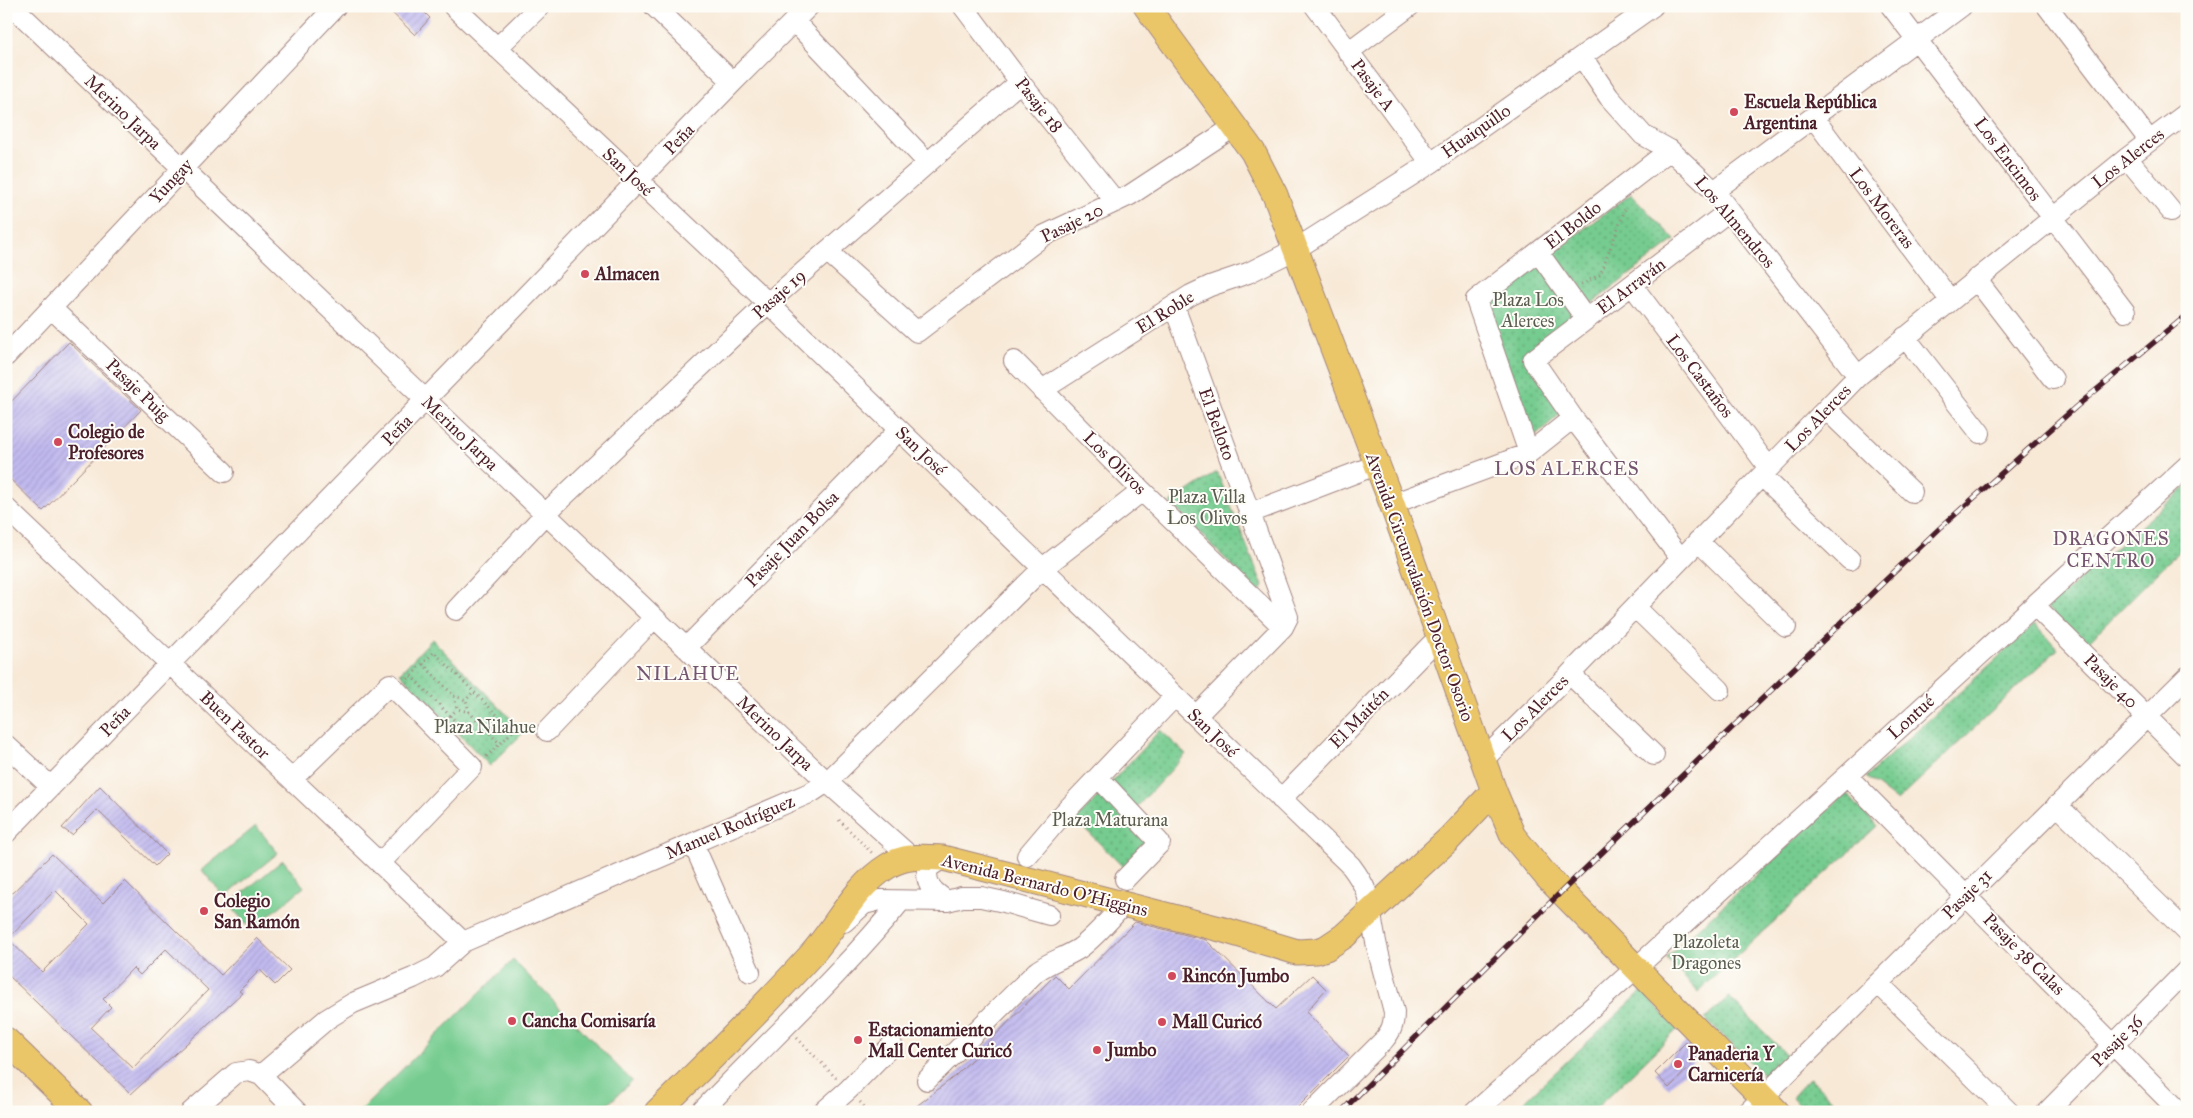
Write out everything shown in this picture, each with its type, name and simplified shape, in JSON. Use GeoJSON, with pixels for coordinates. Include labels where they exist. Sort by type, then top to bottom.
{"type":"FeatureCollection","features":[{"type":"Feature","properties":{"kind":"main road","name":"Avenida Circunvalación Doctor Osorio"},"geometry":{"type":"LineString","coordinates":[[1146,6],[1235,126],[1266,175],[1392,504],[1494,791],[1513,836],[1541,871],[1636,968],[1763,1107]]}},
{"type":"Feature","properties":{"kind":"main road"},"geometry":{"type":"LineString","coordinates":[[1372,909],[1450,838],[1494,791]]}},
{"type":"Feature","properties":{"kind":"main road"},"geometry":{"type":"LineString","coordinates":[[1450,838],[1475,827],[1485,826],[1513,836]]}},
{"type":"Feature","properties":{"kind":"main road","name":"Avenida Bernardo O'Higgins"},"geometry":{"type":"LineString","coordinates":[[657,1112],[765,1005],[824,940],[861,889],[886,867],[911,857],[943,858],[1124,904],[1286,949],[1307,952],[1333,944],[1372,909]]}},
{"type":"Feature","properties":{"kind":"main road"},"geometry":{"type":"LineString","coordinates":[[6,1040],[80,1112]]}},
{"type":"Feature","properties":{"kind":"street","name":"Merino Jarpa"},"geometry":{"type":"LineString","coordinates":[[12,6],[827,782],[911,857]]}},
{"type":"Feature","properties":{"kind":"street","name":"Yungay"},"geometry":{"type":"LineString","coordinates":[[6,356],[336,6]]}},
{"type":"Feature","properties":{"kind":"street","name":"San José"},"geometry":{"type":"LineString","coordinates":[[453,6],[768,303],[1351,866],[1364,883],[1372,909],[1375,937],[1394,1012],[1394,1023],[1390,1033],[1383,1042],[1312,1112]]}},
{"type":"Feature","properties":{"kind":"street"},"geometry":{"type":"LineString","coordinates":[[497,48],[540,6]]}},
{"type":"Feature","properties":{"kind":"street"},"geometry":{"type":"LineString","coordinates":[[654,6],[733,82]]}},
{"type":"Feature","properties":{"kind":"street","name":"Peña"},"geometry":{"type":"LineString","coordinates":[[6,833],[733,82],[809,6]]}},
{"type":"Feature","properties":{"kind":"street","name":"Pasaje 18"},"geometry":{"type":"LineString","coordinates":[[963,6],[1020,82],[1116,202]]}},
{"type":"Feature","properties":{"kind":"street","name":"Pasaje A"},"geometry":{"type":"LineString","coordinates":[[1315,6],[1431,163]]}},
{"type":"Feature","properties":{"kind":"street"},"geometry":{"type":"LineString","coordinates":[[1348,52],[1410,6]]}},
{"type":"Feature","properties":{"kind":"street","name":"Huaiquillo"},"geometry":{"type":"LineString","coordinates":[[1296,250],[1431,163],[1653,6]]}},
{"type":"Feature","properties":{"kind":"street","name":"Los Encimos"},"geometry":{"type":"LineString","coordinates":[[1891,6],[2125,312]]}},
{"type":"Feature","properties":{"kind":"street"},"geometry":{"type":"LineString","coordinates":[[1714,191],[1962,6]]}},
{"type":"Feature","properties":{"kind":"street"},"geometry":{"type":"LineString","coordinates":[[2047,6],[2150,140]]}},
{"type":"Feature","properties":{"kind":"street"},"geometry":{"type":"LineString","coordinates":[[794,21],[928,162]]}},
{"type":"Feature","properties":{"kind":"street","name":"Los Almendros"},"geometry":{"type":"LineString","coordinates":[[1582,57],[1609,97],[1643,135],[1670,150],[1714,191],[1858,376]]}},
{"type":"Feature","properties":{"kind":"street","name":"Pasaje 19"},"geometry":{"type":"LineString","coordinates":[[456,610],[545,514],[768,303],[1020,82]]}},
{"type":"Feature","properties":{"kind":"street","name":"Los Alerces"},"geometry":{"type":"LineString","coordinates":[[1483,760],[1570,674],[1858,376],[2127,158],[2187,113]]}},
{"type":"Feature","properties":{"kind":"street","name":"Los Moreras"},"geometry":{"type":"LineString","coordinates":[[1813,117],[1950,300]]}},
{"type":"Feature","properties":{"kind":"street","name":"Pasaje 20"},"geometry":{"type":"LineString","coordinates":[[827,251],[917,332],[1028,245],[1060,227],[1130,195],[1235,126]]}},
{"type":"Feature","properties":{"kind":"street","name":"El Boldo"},"geometry":{"type":"LineString","coordinates":[[1529,453],[1476,300],[1670,150]]}},
{"type":"Feature","properties":{"kind":"street"},"geometry":{"type":"LineString","coordinates":[[2127,158],[2171,211]]}},
{"type":"Feature","properties":{"kind":"street","name":"El Arrayán"},"geometry":{"type":"LineString","coordinates":[[1573,418],[1533,360],[1729,212]]}},
{"type":"Feature","properties":{"kind":"street","name":"El Roble"},"geometry":{"type":"LineString","coordinates":[[1042,390],[1174,306],[1210,286],[1248,273],[1296,250]]}},
{"type":"Feature","properties":{"kind":"street"},"geometry":{"type":"LineString","coordinates":[[1538,252],[1586,319]]}},
{"type":"Feature","properties":{"kind":"street"},"geometry":{"type":"LineString","coordinates":[[1976,279],[2053,379]]}},
{"type":"Feature","properties":{"kind":"street","name":"Los Castaños"},"geometry":{"type":"LineString","coordinates":[[1632,285],[1765,472],[1850,560]]}},
{"type":"Feature","properties":{"kind":"street","name":"El Belloto"},"geometry":{"type":"LineString","coordinates":[[1174,306],[1288,617],[1283,627]]}},
{"type":"Feature","properties":{"kind":"street","name":"Pasaje Puig"},"geometry":{"type":"LineString","coordinates":[[51,308],[224,472]]}},
{"type":"Feature","properties":{"kind":"street"},"geometry":{"type":"LineString","coordinates":[[1905,337],[1980,433]]}},
{"type":"Feature","properties":{"kind":"street","name":"Los Olivos"},"geometry":{"type":"LineString","coordinates":[[1014,361],[1142,491],[1283,627]]}},
{"type":"Feature","properties":{"kind":"street"},"geometry":{"type":"LineString","coordinates":[[1826,409],[1912,492]]}},
{"type":"Feature","properties":{"kind":"street"},"geometry":{"type":"LineString","coordinates":[[1392,504],[1529,453],[1573,418],[1681,559]]}},
{"type":"Feature","properties":{"kind":"street","name":"Pasaje Juan Bolsa"},"geometry":{"type":"LineString","coordinates":[[686,648],[899,430]]}},
{"type":"Feature","properties":{"kind":"street"},"geometry":{"type":"LineString","coordinates":[[1250,514],[1376,465]]}},
{"type":"Feature","properties":{"kind":"street","name":"Lontué"},"geometry":{"type":"LineString","coordinates":[[1475,1112],[1636,968],[2187,466]]}},
{"type":"Feature","properties":{"kind":"street","name":"Manuel Rodríguez"},"geometry":{"type":"LineString","coordinates":[[261,1075],[326,1019],[353,1003],[435,967],[464,942],[812,792],[827,782],[1043,568],[1142,491]]}},
{"type":"Feature","properties":{"kind":"street","name":"Buen Pastor"},"geometry":{"type":"LineString","coordinates":[[6,508],[464,942]]}},
{"type":"Feature","properties":{"kind":"street"},"geometry":{"type":"LineString","coordinates":[[1698,541],[1786,627]]}},
{"type":"Feature","properties":{"kind":"street","name":"Pasaje 40"},"geometry":{"type":"LineString","coordinates":[[2034,605],[2187,758]]}},
{"type":"Feature","properties":{"kind":"street"},"geometry":{"type":"LineString","coordinates":[[1635,607],[1720,690]]}},
{"type":"Feature","properties":{"kind":"street"},"geometry":{"type":"LineString","coordinates":[[547,731],[654,618]]}},
{"type":"Feature","properties":{"kind":"street"},"geometry":{"type":"LineString","coordinates":[[1196,716],[1283,627]]}},
{"type":"Feature","properties":{"kind":"street","name":"El Maitén"},"geometry":{"type":"LineString","coordinates":[[1281,798],[1431,645],[1439,640]]}},
{"type":"Feature","properties":{"kind":"street"},"geometry":{"type":"LineString","coordinates":[[1570,674],[1654,755]]}},
{"type":"Feature","properties":{"kind":"street","name":"Pasaje 31"},"geometry":{"type":"LineString","coordinates":[[1763,1107],[1878,983],[2187,676]]}},
{"type":"Feature","properties":{"kind":"street"},"geometry":{"type":"LineString","coordinates":[[292,779],[394,687],[480,761],[380,863]]}},
{"type":"Feature","properties":{"kind":"street"},"geometry":{"type":"LineString","coordinates":[[1028,856],[1098,777],[1175,696]]}},
{"type":"Feature","properties":{"kind":"street"},"geometry":{"type":"LineString","coordinates":[[6,745],[51,787]]}},
{"type":"Feature","properties":{"kind":"street","name":"Pasaje 38 Calas"},"geometry":{"type":"LineString","coordinates":[[1847,776],[2180,1112]]}},
{"type":"Feature","properties":{"kind":"street"},"geometry":{"type":"LineString","coordinates":[[1098,777],[1160,843],[1125,879]]}},
{"type":"Feature","properties":{"kind":"street"},"geometry":{"type":"LineString","coordinates":[[2057,805],[2187,932]]}},
{"type":"Feature","properties":{"kind":"street"},"geometry":{"type":"LineString","coordinates":[[694,843],[750,972]]}},
{"type":"Feature","properties":{"kind":"street"},"geometry":{"type":"LineString","coordinates":[[943,858],[928,868],[927,875],[931,888],[947,901]]}},
{"type":"Feature","properties":{"kind":"street"},"geometry":{"type":"LineString","coordinates":[[824,940],[857,909],[870,901],[947,901],[962,897],[981,897],[1049,915]]}},
{"type":"Feature","properties":{"kind":"street"},"geometry":{"type":"LineString","coordinates":[[712,1108],[857,952],[901,901]]}},
{"type":"Feature","properties":{"kind":"street"},"geometry":{"type":"LineString","coordinates":[[927,1080],[1036,972],[1048,963],[1063,959],[1080,948],[1124,904]]}},
{"type":"Feature","properties":{"kind":"street","name":"Pasaje 36"},"geometry":{"type":"LineString","coordinates":[[2047,1112],[2187,970]]}},
{"type":"Feature","properties":{"kind":"street"},"geometry":{"type":"LineString","coordinates":[[1878,983],[2009,1112]]}},
{"type":"Feature","properties":{"kind":"street"},"geometry":{"type":"LineString","coordinates":[[823,1112],[848,1090],[892,1044]]}},
{"type":"Feature","properties":{"kind":"street"},"geometry":{"type":"LineString","coordinates":[[191,1112],[236,1073],[249,1072],[261,1075],[298,1112]]}},
{"type":"Feature","properties":{"kind":"path"},"geometry":{"type":"LineString","coordinates":[[1567,290],[1600,276],[1630,194],[1628,182]]}},
{"type":"Feature","properties":{"kind":"path"},"geometry":{"type":"LineString","coordinates":[[394,687],[411,676],[434,652],[513,731],[480,761]]}},
{"type":"Feature","properties":{"kind":"path"},"geometry":{"type":"LineString","coordinates":[[422,664],[454,696],[466,700]]}},
{"type":"Feature","properties":{"kind":"path"},"geometry":{"type":"LineString","coordinates":[[411,676],[463,729]]}},
{"type":"Feature","properties":{"kind":"path"},"geometry":{"type":"LineString","coordinates":[[466,700],[473,692]]}},
{"type":"Feature","properties":{"kind":"path"},"geometry":{"type":"LineString","coordinates":[[454,696],[457,709]]}},
{"type":"Feature","properties":{"kind":"path"},"geometry":{"type":"LineString","coordinates":[[466,700],[469,712],[500,744]]}},
{"type":"Feature","properties":{"kind":"path"},"geometry":{"type":"LineString","coordinates":[[450,716],[457,709]]}},
{"type":"Feature","properties":{"kind":"path"},"geometry":{"type":"LineString","coordinates":[[457,709],[469,712]]}},
{"type":"Feature","properties":{"kind":"path"},"geometry":{"type":"LineString","coordinates":[[480,761],[482,749]]}},
{"type":"Feature","properties":{"kind":"path"},"geometry":{"type":"LineString","coordinates":[[839,819],[886,867]]}},
{"type":"Feature","properties":{"kind":"path"},"geometry":{"type":"LineString","coordinates":[[786,1027],[870,1112]]}},
{"type":"Feature","properties":{"kind":"green space","name":"Plaza Los Alerces"},"geometry":{"type":"Polygon","coordinates":[[[1631,194],[1675,240],[1525,354],[1560,414],[1531,440],[1483,303],[1631,194]]]}},
{"type":"Feature","properties":{"kind":"green space","name":"Plaza Villa Los Olivos"},"geometry":{"type":"Polygon","coordinates":[[[1217,472],[1263,586],[1259,593],[1170,503],[1217,472]]]}},
{"type":"Feature","properties":{"kind":"green space"},"geometry":{"type":"Polygon","coordinates":[[[2187,486],[2187,543],[2085,645],[2047,608],[2187,486]]]}},
{"type":"Feature","properties":{"kind":"green space"},"geometry":{"type":"Polygon","coordinates":[[[2035,624],[2058,649],[1897,801],[1866,777],[2035,624]]]}},
{"type":"Feature","properties":{"kind":"green space","name":"Plaza Nilahue"},"geometry":{"type":"Polygon","coordinates":[[[432,639],[524,732],[490,766],[400,673],[432,639]]]}},
{"type":"Feature","properties":{"kind":"green space","name":"Plaza Maturana"},"geometry":{"type":"Polygon","coordinates":[[[1160,730],[1186,754],[1132,812],[1157,838],[1126,870],[1076,820],[1160,730]]]}},
{"type":"Feature","properties":{"kind":"green space","name":"Plazoleta Dragones"},"geometry":{"type":"Polygon","coordinates":[[[1846,793],[1877,826],[1698,992],[1666,958],[1846,793]]]}},
{"type":"Feature","properties":{"kind":"green space"},"geometry":{"type":"Polygon","coordinates":[[[256,826],[278,853],[224,897],[202,870],[256,826]]]}},
{"type":"Feature","properties":{"kind":"green space"},"geometry":{"type":"Polygon","coordinates":[[[283,860],[304,887],[251,930],[229,904],[283,860]]]}},
{"type":"Feature","properties":{"kind":"green space","name":"Cancha Comisaría"},"geometry":{"type":"Polygon","coordinates":[[[513,960],[632,1081],[600,1112],[359,1112],[513,960]]]}},
{"type":"Feature","properties":{"kind":"green space"},"geometry":{"type":"Polygon","coordinates":[[[1642,991],[1678,1029],[1592,1112],[1513,1112],[1642,991]]]}},
{"type":"Feature","properties":{"kind":"green space"},"geometry":{"type":"Polygon","coordinates":[[[1729,997],[1794,1062],[1774,1085],[1705,1019],[1729,997]]]}},
{"type":"Feature","properties":{"kind":"green space"},"geometry":{"type":"Polygon","coordinates":[[[1810,1078],[1845,1112],[1806,1112],[1792,1097],[1810,1078]]]}},
{"type":"Feature","properties":{"kind":"building"},"geometry":{"type":"Polygon","coordinates":[[[385,6],[418,6],[430,18],[415,35],[385,6]]]}},
{"type":"Feature","properties":{"kind":"building","name":"Colegio de Profesores"},"geometry":{"type":"Polygon","coordinates":[[[69,342],[141,410],[43,511],[6,475],[6,407],[69,342]]]}},
{"type":"Feature","properties":{"kind":"building"},"geometry":{"type":"Polygon","coordinates":[[[100,786],[167,854],[155,866],[97,810],[72,835],[62,828],[100,786]]]}},
{"type":"Feature","properties":{"kind":"building"},"geometry":{"type":"Polygon","coordinates":[[[52,854],[103,903],[125,881],[221,975],[257,938],[290,970],[275,985],[260,970],[239,991],[242,993],[131,1094],[6,973],[6,899],[52,854]],[[55,890],[8,939],[42,972],[89,924],[55,890]],[[166,949],[140,975],[133,968],[103,999],[111,1007],[91,1028],[133,1068],[208,990],[166,949]]]}},
{"type":"Feature","properties":{"kind":"building","name":"Mall Curicó"},"geometry":{"type":"Polygon","coordinates":[[[1135,922],[1206,940],[1276,1009],[1312,975],[1326,989],[1306,1012],[1349,1056],[1293,1112],[909,1112],[955,1076],[1055,975],[1069,989],[1135,922]]]}},
{"type":"Feature","properties":{"kind":"building","name":"Panaderia Y Carnicería"},"geometry":{"type":"Polygon","coordinates":[[[1687,1041],[1701,1055],[1669,1088],[1655,1073],[1687,1041]]]}},
{"type":"Feature","properties":{"kind":"railway"},"geometry":{"type":"LineString","coordinates":[[1341,1112],[1561,892],[1940,528],[2077,406],[2187,315]]}},
{"type":"Feature","properties":{"kind":"place","name":"Escuela República Argentina"},"geometry":{"type":"Point","coordinates":[1734,112]}},
{"type":"Feature","properties":{"kind":"place","name":"Almacen"},"geometry":{"type":"Point","coordinates":[585,274]}},
{"type":"Feature","properties":{"kind":"place","name":"Colegio de Profesores"},"geometry":{"type":"Point","coordinates":[58,442]}},
{"type":"Feature","properties":{"kind":"place","name":"Colegio San Ramón"},"geometry":{"type":"Point","coordinates":[204,911]}},
{"type":"Feature","properties":{"kind":"place","name":"Rincón Jumbo"},"geometry":{"type":"Point","coordinates":[1172,976]}},
{"type":"Feature","properties":{"kind":"place","name":"Cancha Comisaría"},"geometry":{"type":"Point","coordinates":[512,1021]}},
{"type":"Feature","properties":{"kind":"place","name":"Mall Curicó"},"geometry":{"type":"Point","coordinates":[1162,1022]}},
{"type":"Feature","properties":{"kind":"place","name":"Estacionamiento Mall Center Curicó"},"geometry":{"type":"Point","coordinates":[858,1040]}},
{"type":"Feature","properties":{"kind":"place","name":"Jumbo"},"geometry":{"type":"Point","coordinates":[1097,1050]}},
{"type":"Feature","properties":{"kind":"place","name":"Panaderia Y Carnicería"},"geometry":{"type":"Point","coordinates":[1678,1064]}},
{"type":"Feature","properties":{"kind":"district","name":"LOS ALERCES"},"geometry":{"type":"Point","coordinates":[1567,468]}},
{"type":"Feature","properties":{"kind":"district","name":"DRAGONES CENTRO"},"geometry":{"type":"Point","coordinates":[2111,549]}},
{"type":"Feature","properties":{"kind":"district","name":"NILAHUE"},"geometry":{"type":"Point","coordinates":[688,673]}}]}
